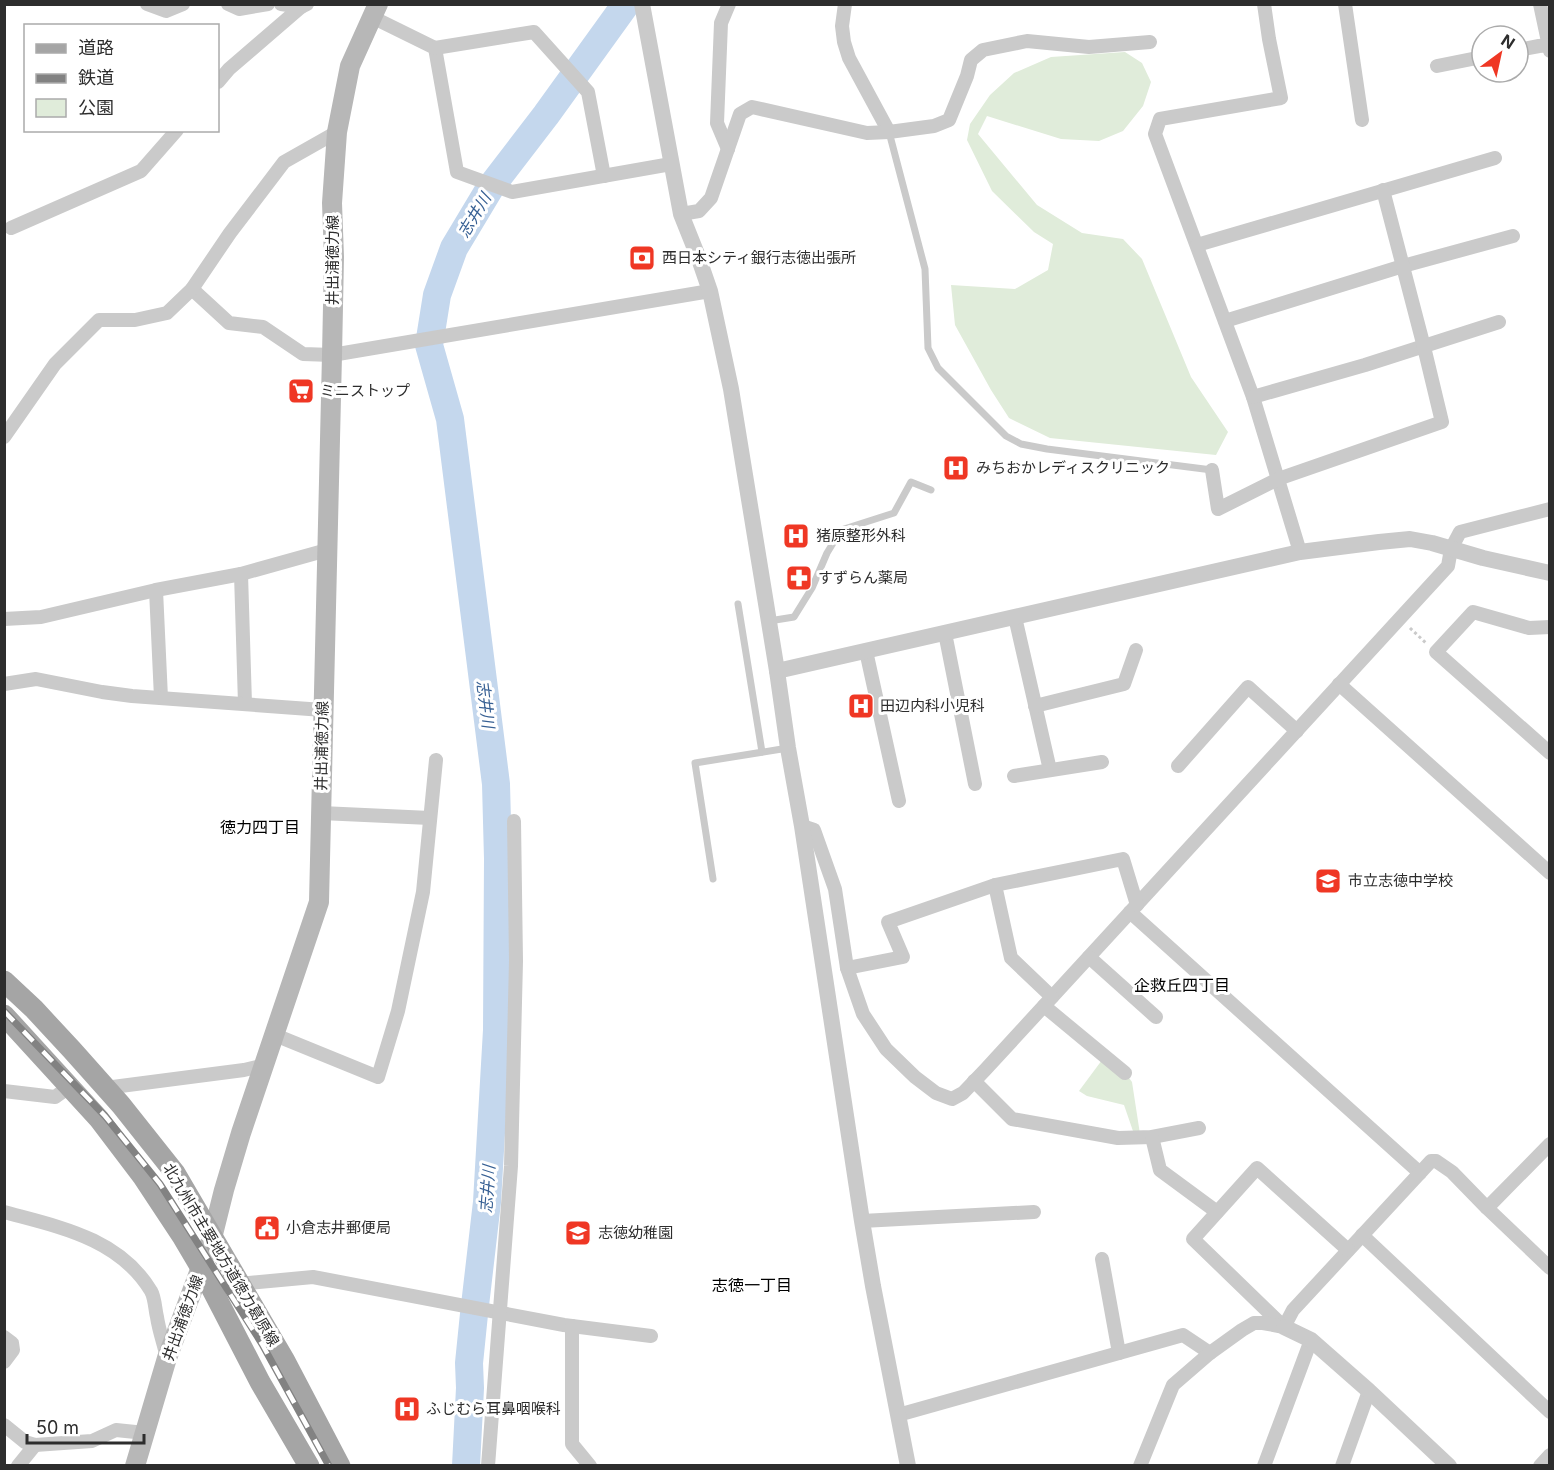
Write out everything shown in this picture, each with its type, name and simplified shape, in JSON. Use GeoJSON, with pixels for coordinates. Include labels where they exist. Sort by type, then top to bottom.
{"type":"FeatureCollection","features":[{"type":"Feature","properties":{"kind":"main road","name":"井出浦徳力線"},"geometry":{"type":"LineString","coordinates":[[135,1466],[167,1358],[212,1238],[224,1190],[319,902],[334,256],[332,203],[337,132],[350,66],[375,11]]}},
{"type":"Feature","properties":{"kind":"main road","name":"北九州市主要地方道徳力葛原線"},"geometry":{"type":"LineString","coordinates":[[4,981],[65,1042],[175,1173],[285,1361],[340,1466]]}},
{"type":"Feature","properties":{"kind":"main road","name":"北九州市主要地方道徳力葛原線"},"geometry":{"type":"LineString","coordinates":[[4,1015],[99,1119],[143,1177],[201,1268],[260,1382],[309,1466]]}},
{"type":"Feature","properties":{"kind":"street"},"geometry":{"type":"LineString","coordinates":[[147,4],[166,11],[183,4]]}},
{"type":"Feature","properties":{"kind":"street"},"geometry":{"type":"LineString","coordinates":[[228,4],[239,9],[268,4]]}},
{"type":"Feature","properties":{"kind":"street"},"geometry":{"type":"LineString","coordinates":[[281,4],[304,6]]}},
{"type":"Feature","properties":{"kind":"street"},"geometry":{"type":"LineString","coordinates":[[642,4],[681,214],[710,291],[731,389],[802,826],[862,1221],[908,1466]]}},
{"type":"Feature","properties":{"kind":"street"},"geometry":{"type":"LineString","coordinates":[[728,149],[717,123],[720,23],[729,4]]}},
{"type":"Feature","properties":{"kind":"street"},"geometry":{"type":"LineString","coordinates":[[845,4],[842,26],[849,58],[889,132]]}},
{"type":"Feature","properties":{"kind":"street"},"geometry":{"type":"LineString","coordinates":[[1264,4],[1281,98],[1160,119],[1155,134],[1253,398],[1300,552]]}},
{"type":"Feature","properties":{"kind":"street"},"geometry":{"type":"LineString","coordinates":[[1345,4],[1362,120]]}},
{"type":"Feature","properties":{"kind":"street"},"geometry":{"type":"LineString","coordinates":[[1540,4],[1550,51]]}},
{"type":"Feature","properties":{"kind":"street"},"geometry":{"type":"LineString","coordinates":[[219,81],[229,69],[304,6]]}},
{"type":"Feature","properties":{"kind":"street"},"geometry":{"type":"LineString","coordinates":[[375,11],[435,48],[534,32],[588,92],[604,176]]}},
{"type":"Feature","properties":{"kind":"street"},"geometry":{"type":"LineString","coordinates":[[681,214],[699,211],[711,198],[740,114],[752,107],[867,133],[934,126],[949,120],[971,60],[983,50],[1027,40],[1089,47],[1150,42]]}},
{"type":"Feature","properties":{"kind":"street"},"geometry":{"type":"LineString","coordinates":[[1530,48],[1549,45]]}},
{"type":"Feature","properties":{"kind":"street"},"geometry":{"type":"LineString","coordinates":[[435,48],[457,172],[512,192],[671,164]]}},
{"type":"Feature","properties":{"kind":"street"},"geometry":{"type":"LineString","coordinates":[[1437,66],[1470,59]]}},
{"type":"Feature","properties":{"kind":"street"},"geometry":{"type":"LineString","coordinates":[[11,228],[141,171],[175,132]]}},
{"type":"Feature","properties":{"kind":"street"},"geometry":{"type":"LineString","coordinates":[[4,437],[55,364],[99,320],[135,320],[167,313],[192,289],[230,233],[284,162],[337,132]]}},
{"type":"Feature","properties":{"kind":"street"},"geometry":{"type":"LineString","coordinates":[[1197,245],[1495,158]]}},
{"type":"Feature","properties":{"kind":"street"},"geometry":{"type":"LineString","coordinates":[[1212,470],[1218,509],[1278,479],[1442,422],[1383,190]]}},
{"type":"Feature","properties":{"kind":"street"},"geometry":{"type":"LineString","coordinates":[[1225,321],[1403,266],[1514,236]]}},
{"type":"Feature","properties":{"kind":"street"},"geometry":{"type":"LineString","coordinates":[[192,289],[229,323],[263,327],[303,354],[332,355],[710,291]]}},
{"type":"Feature","properties":{"kind":"street"},"geometry":{"type":"LineString","coordinates":[[1253,398],[1365,366],[1499,322]]}},
{"type":"Feature","properties":{"kind":"street"},"geometry":{"type":"LineString","coordinates":[[802,826],[814,830],[835,889],[847,968],[863,1014],[886,1049],[915,1077],[936,1093],[952,1099],[974,1082],[1448,566],[1451,549],[1460,532],[1550,509]]}},
{"type":"Feature","properties":{"kind":"street"},"geometry":{"type":"LineString","coordinates":[[777,671],[1300,552],[1410,539],[1550,573]]}},
{"type":"Feature","properties":{"kind":"street"},"geometry":{"type":"LineString","coordinates":[[4,619],[40,617],[156,590],[241,574],[327,550]]}},
{"type":"Feature","properties":{"kind":"street"},"geometry":{"type":"LineString","coordinates":[[241,574],[245,704]]}},
{"type":"Feature","properties":{"kind":"street"},"geometry":{"type":"LineString","coordinates":[[156,590],[161,698]]}},
{"type":"Feature","properties":{"kind":"street"},"geometry":{"type":"LineString","coordinates":[[1550,627],[1529,628],[1473,612],[1436,652],[1550,753]]}},
{"type":"Feature","properties":{"kind":"street"},"geometry":{"type":"LineString","coordinates":[[1015,617],[1050,770]]}},
{"type":"Feature","properties":{"kind":"street"},"geometry":{"type":"LineString","coordinates":[[945,633],[975,784]]}},
{"type":"Feature","properties":{"kind":"street"},"geometry":{"type":"LineString","coordinates":[[1035,705],[1124,684],[1136,650]]}},
{"type":"Feature","properties":{"kind":"street"},"geometry":{"type":"LineString","coordinates":[[866,651],[898,801]]}},
{"type":"Feature","properties":{"kind":"street"},"geometry":{"type":"LineString","coordinates":[[4,684],[36,679],[102,692],[323,710]]}},
{"type":"Feature","properties":{"kind":"street"},"geometry":{"type":"LineString","coordinates":[[1339,684],[1550,873]]}},
{"type":"Feature","properties":{"kind":"street"},"geometry":{"type":"LineString","coordinates":[[1178,766],[1248,687],[1297,731]]}},
{"type":"Feature","properties":{"kind":"street"},"geometry":{"type":"LineString","coordinates":[[275,1035],[378,1077],[398,1011],[423,892],[436,760]]}},
{"type":"Feature","properties":{"kind":"street"},"geometry":{"type":"LineString","coordinates":[[1014,776],[1102,762]]}},
{"type":"Feature","properties":{"kind":"street"},"geometry":{"type":"LineString","coordinates":[[321,813],[430,818]]}},
{"type":"Feature","properties":{"kind":"street"},"geometry":{"type":"LineString","coordinates":[[488,1466],[511,1166],[516,961],[514,821]]}},
{"type":"Feature","properties":{"kind":"street"},"geometry":{"type":"LineString","coordinates":[[847,968],[903,957],[888,922],[995,885],[1123,859],[1133,908],[1419,1173]]}},
{"type":"Feature","properties":{"kind":"street"},"geometry":{"type":"LineString","coordinates":[[995,885],[1011,958],[1048,1002],[1125,1073]]}},
{"type":"Feature","properties":{"kind":"street"},"geometry":{"type":"LineString","coordinates":[[1089,957],[1156,1017]]}},
{"type":"Feature","properties":{"kind":"street"},"geometry":{"type":"LineString","coordinates":[[105,1088],[244,1070],[265,1065]]}},
{"type":"Feature","properties":{"kind":"street"},"geometry":{"type":"LineString","coordinates":[[974,1082],[1012,1119],[1118,1138],[1152,1137],[1199,1128]]}},
{"type":"Feature","properties":{"kind":"street"},"geometry":{"type":"LineString","coordinates":[[4,1091],[55,1097],[69,1087]]}},
{"type":"Feature","properties":{"kind":"street"},"geometry":{"type":"LineString","coordinates":[[1152,1137],[1160,1170],[1217,1212]]}},
{"type":"Feature","properties":{"kind":"street"},"geometry":{"type":"LineString","coordinates":[[1487,1208],[1550,1144]]}},
{"type":"Feature","properties":{"kind":"street"},"geometry":{"type":"LineString","coordinates":[[1284,1327],[1293,1310],[1431,1161],[1437,1161],[1452,1172],[1550,1268]]}},
{"type":"Feature","properties":{"kind":"street"},"geometry":{"type":"LineString","coordinates":[[1284,1327],[1193,1239],[1257,1168],[1348,1250]]}},
{"type":"Feature","properties":{"kind":"street"},"geometry":{"type":"LineString","coordinates":[[4,1212],[61,1227],[97,1241],[130,1263],[152,1293],[167,1358]]}},
{"type":"Feature","properties":{"kind":"street"},"geometry":{"type":"LineString","coordinates":[[862,1221],[1034,1212]]}},
{"type":"Feature","properties":{"kind":"street"},"geometry":{"type":"LineString","coordinates":[[1362,1235],[1550,1412]]}},
{"type":"Feature","properties":{"kind":"street"},"geometry":{"type":"LineString","coordinates":[[1101,1259],[1119,1353]]}},
{"type":"Feature","properties":{"kind":"street"},"geometry":{"type":"LineString","coordinates":[[239,1284],[313,1277],[501,1314],[651,1336]]}},
{"type":"Feature","properties":{"kind":"street"},"geometry":{"type":"LineString","coordinates":[[1140,1466],[1173,1385],[1210,1353],[1254,1323],[1284,1327],[1311,1340],[1449,1466]]}},
{"type":"Feature","properties":{"kind":"street"},"geometry":{"type":"LineString","coordinates":[[572,1326],[572,1444],[590,1466]]}},
{"type":"Feature","properties":{"kind":"street"},"geometry":{"type":"LineString","coordinates":[[898,1415],[1183,1335],[1210,1353]]}},
{"type":"Feature","properties":{"kind":"street"},"geometry":{"type":"LineString","coordinates":[[4,1337],[12,1343],[13,1350],[4,1362]]}},
{"type":"Feature","properties":{"kind":"street"},"geometry":{"type":"LineString","coordinates":[[1264,1466],[1311,1340]]}},
{"type":"Feature","properties":{"kind":"street"},"geometry":{"type":"LineString","coordinates":[[1342,1466],[1369,1391]]}},
{"type":"Feature","properties":{"kind":"street"},"geometry":{"type":"LineString","coordinates":[[4,1425],[25,1442],[35,1445],[92,1441],[116,1430],[145,1433]]}},
{"type":"Feature","properties":{"kind":"street"},"geometry":{"type":"LineString","coordinates":[[18,1466],[35,1445]]}},
{"type":"Feature","properties":{"kind":"street"},"geometry":{"type":"LineString","coordinates":[[1540,1466],[1550,1455]]}},
{"type":"Feature","properties":{"kind":"lane"},"geometry":{"type":"LineString","coordinates":[[889,132],[925,269],[928,348],[938,368],[1006,436],[1021,444],[1212,470]]}},
{"type":"Feature","properties":{"kind":"lane"},"geometry":{"type":"LineString","coordinates":[[769,621],[794,617],[812,588],[827,553],[841,530],[894,513],[911,482],[931,490]]}},
{"type":"Feature","properties":{"kind":"lane"},"geometry":{"type":"LineString","coordinates":[[738,604],[762,752]]}},
{"type":"Feature","properties":{"kind":"lane"},"geometry":{"type":"LineString","coordinates":[[713,879],[695,763],[788,748]]}},
{"type":"Feature","properties":{"kind":"path"},"geometry":{"type":"LineString","coordinates":[[1400,618],[1436,652]]}},
{"type":"Feature","properties":{"kind":"green space"},"geometry":{"type":"Polygon","coordinates":[[[1125,52],[1142,63],[1151,82],[1143,106],[1123,131],[1099,141],[1061,139],[987,116],[978,134],[1037,205],[1082,233],[1123,239],[1142,259],[1191,377],[1228,432],[1216,455],[1050,438],[1009,418],[955,325],[951,285],[1015,289],[1048,270],[1053,244],[1034,232],[992,191],[967,140],[970,124],[990,95],[1014,73],[1051,57],[1125,52]]]}},
{"type":"Feature","properties":{"kind":"green space"},"geometry":{"type":"Polygon","coordinates":[[[1102,1060],[1132,1082],[1140,1134],[1134,1134],[1124,1105],[1087,1096],[1079,1091],[1102,1060]]]}},
{"type":"Feature","properties":{"kind":"waterway","name":"志井川"},"geometry":{"type":"LineString","coordinates":[[466,1466],[469,1363],[487,1202],[497,1030],[496,784],[450,419],[429,345],[437,295],[454,248],[490,188],[626,4]]}},
{"type":"Feature","properties":{"kind":"railway"},"geometry":{"type":"LineString","coordinates":[[4,1011],[105,1116],[160,1184],[262,1344],[329,1466]]}},
{"type":"Feature","properties":{"kind":"place","name":"西日本シティ銀行志徳出張所"},"geometry":{"type":"Point","coordinates":[642,258]}},
{"type":"Feature","properties":{"kind":"place","name":"ミニストップ"},"geometry":{"type":"Point","coordinates":[301,391]}},
{"type":"Feature","properties":{"kind":"place","name":"みちおかレディスクリニック"},"geometry":{"type":"Point","coordinates":[956,468]}},
{"type":"Feature","properties":{"kind":"place","name":"猪原整形外科"},"geometry":{"type":"Point","coordinates":[796,536]}},
{"type":"Feature","properties":{"kind":"place","name":"すずらん薬局"},"geometry":{"type":"Point","coordinates":[799,578]}},
{"type":"Feature","properties":{"kind":"place","name":"田辺内科小児科"},"geometry":{"type":"Point","coordinates":[861,706]}},
{"type":"Feature","properties":{"kind":"place","name":"市立志徳中学校"},"geometry":{"type":"Point","coordinates":[1328,881]}},
{"type":"Feature","properties":{"kind":"place","name":"小倉志井郵便局"},"geometry":{"type":"Point","coordinates":[267,1228]}},
{"type":"Feature","properties":{"kind":"place","name":"志徳幼稚園"},"geometry":{"type":"Point","coordinates":[578,1233]}},
{"type":"Feature","properties":{"kind":"place","name":"ふじむら耳鼻咽喉科"},"geometry":{"type":"Point","coordinates":[407,1409]}},
{"type":"Feature","properties":{"kind":"district","name":"徳力四丁目"},"geometry":{"type":"Point","coordinates":[260,827]}},
{"type":"Feature","properties":{"kind":"district","name":"企救丘四丁目"},"geometry":{"type":"Point","coordinates":[1182,985]}},
{"type":"Feature","properties":{"kind":"district","name":"志徳一丁目"},"geometry":{"type":"Point","coordinates":[752,1285]}}]}
